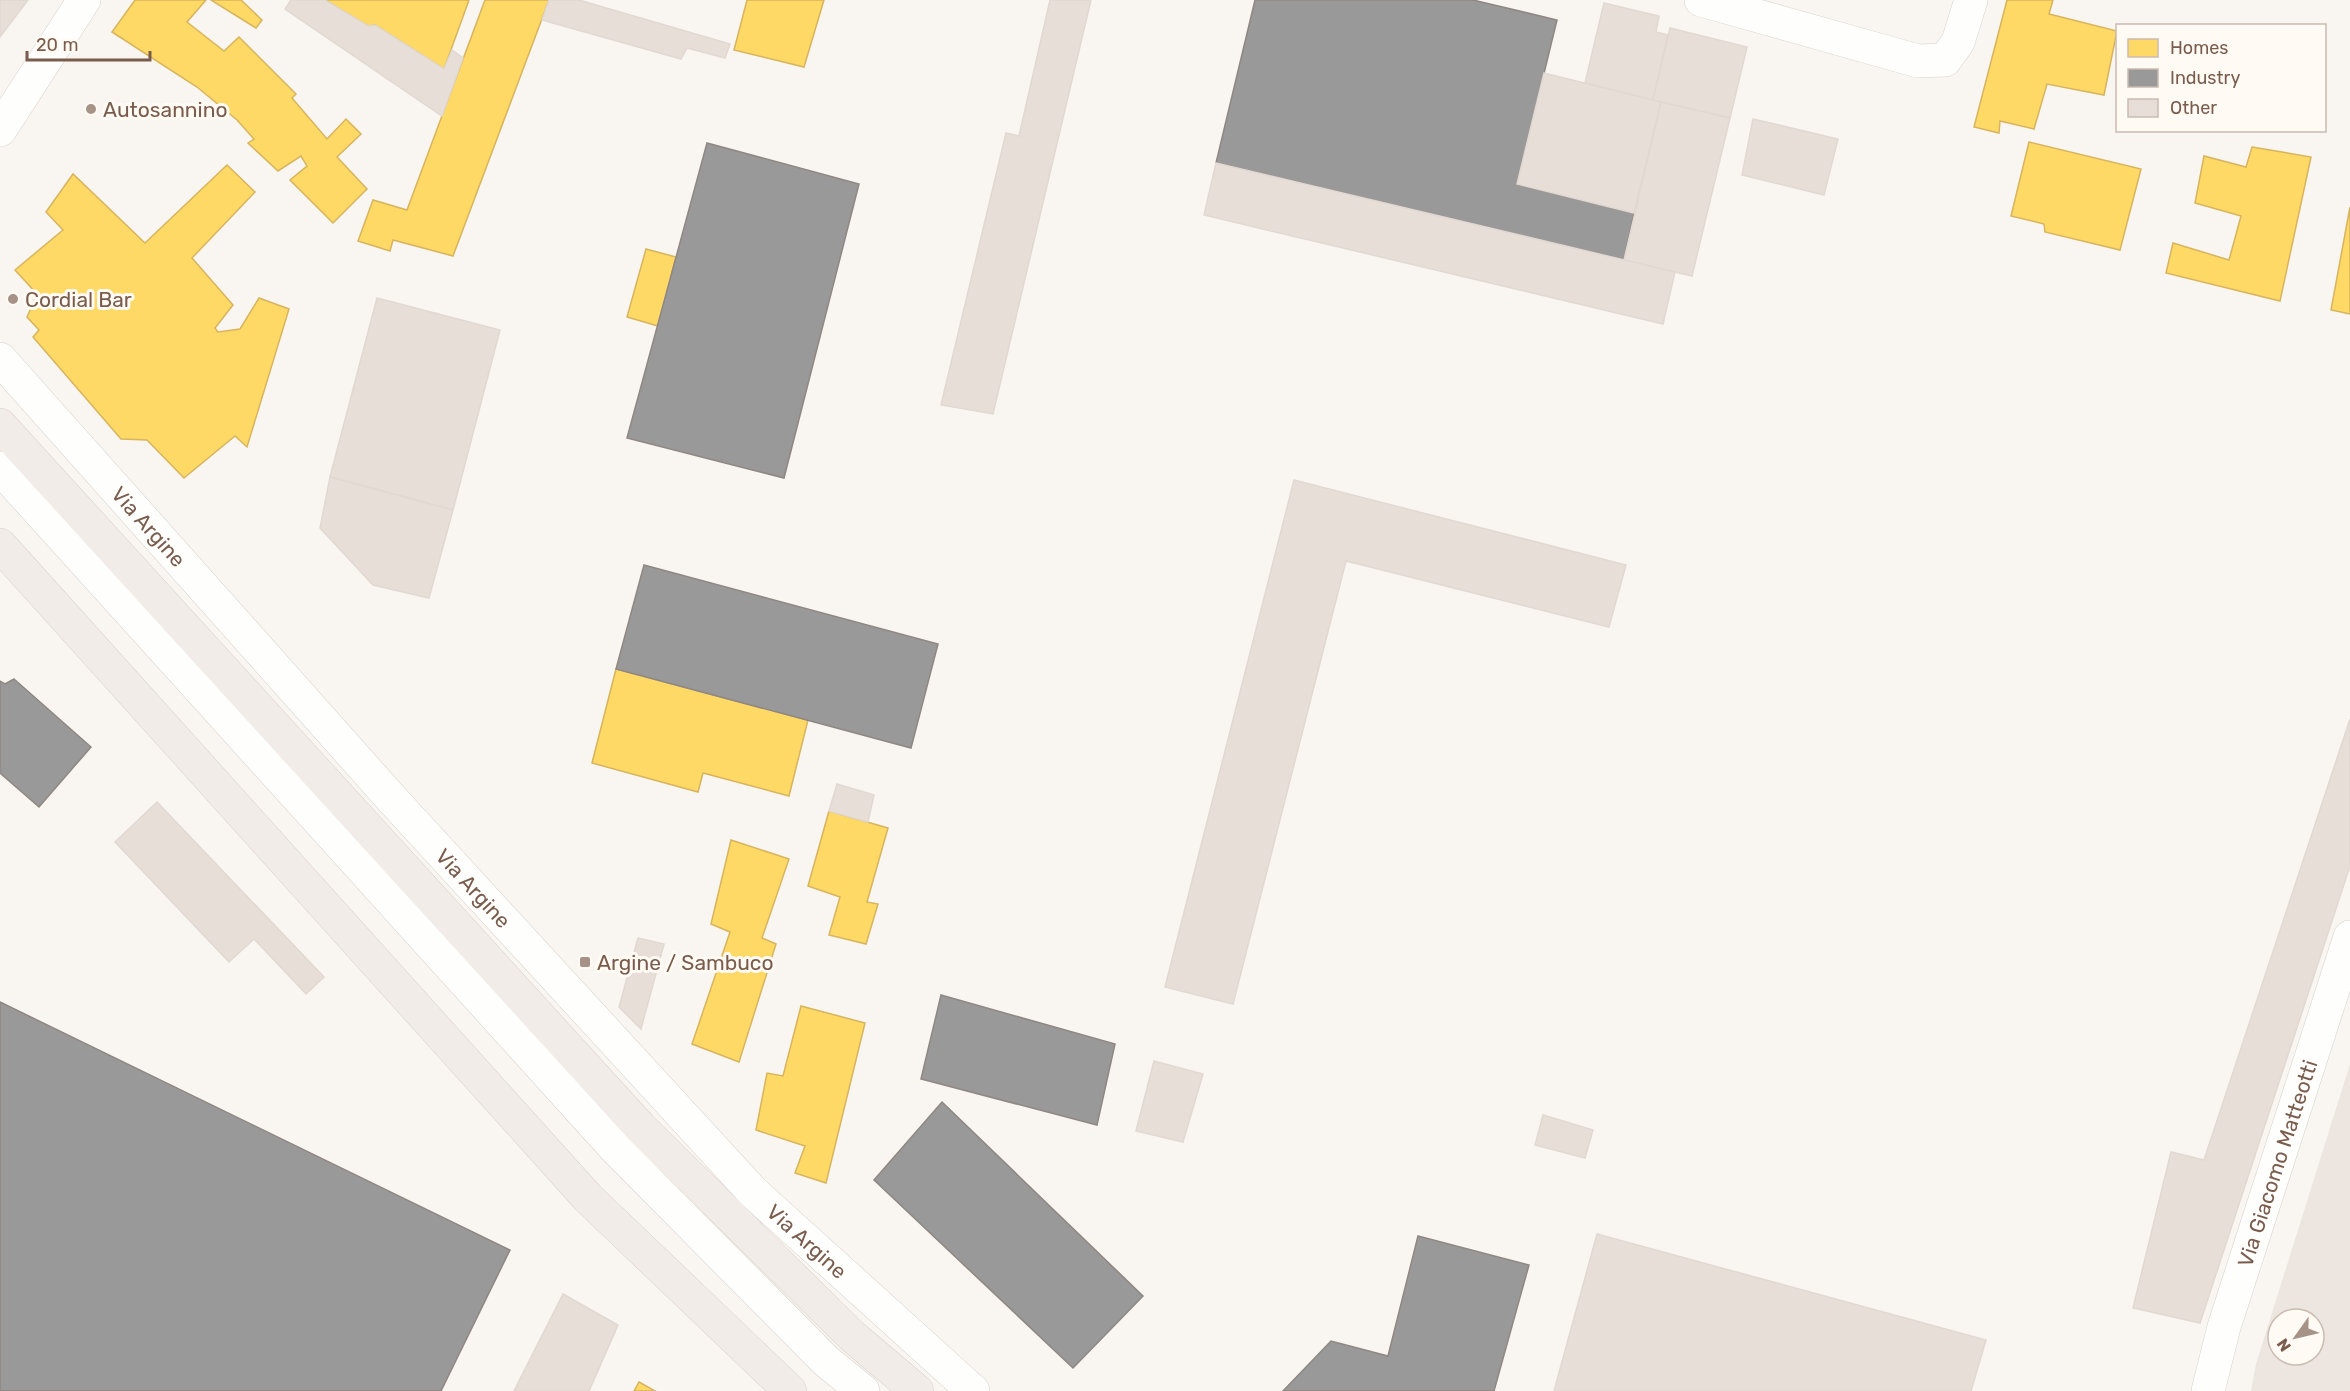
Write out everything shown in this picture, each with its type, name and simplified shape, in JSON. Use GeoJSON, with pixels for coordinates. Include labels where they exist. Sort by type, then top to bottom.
{"type":"FeatureCollection","features":[{"type":"Feature","properties":{"kind":"highway"},"geometry":{"type":"LineString","coordinates":[[0,425],[641,1128],[851,1335],[917,1391]]}},
{"type":"Feature","properties":{"kind":"highway"},"geometry":{"type":"LineString","coordinates":[[0,544],[588,1198],[790,1391]]}},
{"type":"Feature","properties":{"kind":"street"},"geometry":{"type":"LineString","coordinates":[[0,130],[84,0]]}},
{"type":"Feature","properties":{"kind":"street"},"geometry":{"type":"LineString","coordinates":[[1701,0],[1918,61],[1945,60],[1958,42],[1971,0]]}},
{"type":"Feature","properties":{"kind":"street","name":"Via Argine"},"geometry":{"type":"LineString","coordinates":[[0,359],[391,798],[753,1192],[973,1391]]}},
{"type":"Feature","properties":{"kind":"street"},"geometry":{"type":"LineString","coordinates":[[0,468],[615,1148],[826,1361],[863,1391]]}},
{"type":"Feature","properties":{"kind":"street","name":"Via Giacomo Matteotti"},"geometry":{"type":"LineString","coordinates":[[2208,1391],[2224,1327],[2350,937]]}},
{"type":"Feature","properties":{"kind":"shaded area"},"geometry":{"type":"Polygon","coordinates":[[[2350,1064],[2350,1391],[2251,1391],[2256,1364],[2266,1332],[2266,1367],[2326,1367],[2326,1307],[2274,1307],[2350,1064]]]}},
{"type":"Feature","properties":{"kind":"building: Homes"},"geometry":{"type":"Polygon","coordinates":[[[135,0],[206,0],[187,22],[224,51],[239,37],[296,94],[292,98],[327,139],[346,119],[361,134],[337,157],[367,189],[333,223],[290,180],[307,166],[301,156],[278,171],[248,143],[254,139],[237,120],[197,87],[112,32],[135,0]]]}},
{"type":"Feature","properties":{"kind":"building: Homes"},"geometry":{"type":"Polygon","coordinates":[[[211,0],[241,0],[262,20],[256,28],[211,0]]]}},
{"type":"Feature","properties":{"kind":"building: Homes"},"geometry":{"type":"Polygon","coordinates":[[[325,0],[469,0],[444,69],[375,25],[368,26],[325,0]]]}},
{"type":"Feature","properties":{"kind":"building: Homes"},"geometry":{"type":"Polygon","coordinates":[[[485,0],[549,0],[453,256],[393,240],[390,251],[358,241],[373,200],[407,210],[485,0]]]}},
{"type":"Feature","properties":{"kind":"building: Homes"},"geometry":{"type":"Polygon","coordinates":[[[747,0],[824,0],[804,67],[734,50],[747,0]]]}},
{"type":"Feature","properties":{"kind":"building: Homes"},"geometry":{"type":"Polygon","coordinates":[[[2007,0],[2053,0],[2049,14],[2116,31],[2104,95],[2047,84],[2034,129],[2000,121],[1999,133],[1974,127],[2007,0]]]}},
{"type":"Feature","properties":{"kind":"building: Homes"},"geometry":{"type":"Polygon","coordinates":[[[2029,142],[2141,169],[2120,250],[2045,232],[2044,224],[2011,216],[2029,142]]]}},
{"type":"Feature","properties":{"kind":"building: Homes"},"geometry":{"type":"Polygon","coordinates":[[[2252,147],[2311,157],[2280,301],[2166,273],[2173,243],[2229,260],[2241,216],[2195,203],[2204,156],[2246,167],[2252,147]]]}},
{"type":"Feature","properties":{"kind":"building: Homes"},"geometry":{"type":"Polygon","coordinates":[[[227,165],[255,192],[192,258],[233,305],[215,328],[218,332],[240,329],[259,298],[289,309],[247,447],[235,436],[184,478],[147,440],[121,439],[33,337],[39,330],[27,317],[37,294],[15,270],[63,230],[46,212],[73,174],[145,243],[227,165]]]}},
{"type":"Feature","properties":{"kind":"building: Homes"},"geometry":{"type":"Polygon","coordinates":[[[2350,207],[2350,314],[2331,310],[2350,207]]]}},
{"type":"Feature","properties":{"kind":"building: Homes"},"geometry":{"type":"Polygon","coordinates":[[[646,249],[676,257],[658,326],[627,317],[646,249]]]}},
{"type":"Feature","properties":{"kind":"building: Homes"},"geometry":{"type":"Polygon","coordinates":[[[616,669],[808,720],[789,796],[703,773],[698,792],[592,763],[616,669]]]}},
{"type":"Feature","properties":{"kind":"building: Homes"},"geometry":{"type":"Polygon","coordinates":[[[829,811],[888,828],[867,902],[878,904],[866,944],[829,935],[840,897],[808,886],[829,811]]]}},
{"type":"Feature","properties":{"kind":"building: Homes"},"geometry":{"type":"Polygon","coordinates":[[[731,840],[789,859],[762,938],[776,944],[739,1062],[692,1044],[730,932],[711,924],[731,840]]]}},
{"type":"Feature","properties":{"kind":"building: Homes"},"geometry":{"type":"Polygon","coordinates":[[[801,1006],[865,1023],[826,1183],[795,1173],[805,1146],[756,1130],[767,1073],[783,1076],[801,1006]]]}},
{"type":"Feature","properties":{"kind":"building: Homes"},"geometry":{"type":"Polygon","coordinates":[[[639,1382],[655,1391],[634,1391],[639,1382]]]}},
{"type":"Feature","properties":{"kind":"building: Industry"},"geometry":{"type":"Polygon","coordinates":[[[1255,0],[1473,0],[1557,20],[1517,184],[1634,213],[1624,260],[1216,163],[1255,0]]]}},
{"type":"Feature","properties":{"kind":"building: Industry"},"geometry":{"type":"Polygon","coordinates":[[[707,143],[859,184],[784,478],[627,438],[707,143]]]}},
{"type":"Feature","properties":{"kind":"building: Industry"},"geometry":{"type":"Polygon","coordinates":[[[644,565],[938,644],[911,748],[616,669],[644,565]]]}},
{"type":"Feature","properties":{"kind":"building: Industry"},"geometry":{"type":"Polygon","coordinates":[[[14,679],[91,747],[39,807],[0,773],[0,681],[5,684],[14,679]]]}},
{"type":"Feature","properties":{"kind":"building: Industry"},"geometry":{"type":"Polygon","coordinates":[[[941,995],[1115,1044],[1097,1125],[921,1079],[941,995]]]}},
{"type":"Feature","properties":{"kind":"building: Industry"},"geometry":{"type":"Polygon","coordinates":[[[0,1002],[510,1250],[441,1391],[0,1391],[0,1002]]]}},
{"type":"Feature","properties":{"kind":"building: Industry"},"geometry":{"type":"Polygon","coordinates":[[[942,1102],[1143,1296],[1073,1368],[874,1180],[942,1102]]]}},
{"type":"Feature","properties":{"kind":"building: Industry"},"geometry":{"type":"Polygon","coordinates":[[[1418,1236],[1529,1265],[1494,1391],[1283,1391],[1331,1341],[1388,1356],[1418,1236]]]}},
{"type":"Feature","properties":{"kind":"building: Other"},"geometry":{"type":"Polygon","coordinates":[[[0,0],[28,0],[0,37],[0,0]]]}},
{"type":"Feature","properties":{"kind":"building: Other"},"geometry":{"type":"Polygon","coordinates":[[[291,0],[325,0],[368,26],[375,25],[444,69],[452,50],[463,58],[442,116],[285,9],[291,0]]]}},
{"type":"Feature","properties":{"kind":"building: Other"},"geometry":{"type":"Polygon","coordinates":[[[549,0],[579,0],[730,44],[725,58],[687,48],[681,59],[542,20],[549,0]]]}},
{"type":"Feature","properties":{"kind":"building: Other"},"geometry":{"type":"Polygon","coordinates":[[[1050,0],[1091,0],[993,414],[941,405],[1006,133],[1019,136],[1050,0]]]}},
{"type":"Feature","properties":{"kind":"building: Other"},"geometry":{"type":"Polygon","coordinates":[[[1604,3],[1659,16],[1656,32],[1668,35],[1653,100],[1585,83],[1604,3]]]}},
{"type":"Feature","properties":{"kind":"building: Other"},"geometry":{"type":"Polygon","coordinates":[[[1670,28],[1747,47],[1730,118],[1653,100],[1670,28]]]}},
{"type":"Feature","properties":{"kind":"building: Other"},"geometry":{"type":"Polygon","coordinates":[[[1544,73],[1661,102],[1634,213],[1517,184],[1544,73]]]}},
{"type":"Feature","properties":{"kind":"building: Other"},"geometry":{"type":"Polygon","coordinates":[[[1661,102],[1730,118],[1692,276],[1624,260],[1661,102]]]}},
{"type":"Feature","properties":{"kind":"building: Other"},"geometry":{"type":"Polygon","coordinates":[[[1753,119],[1838,139],[1824,195],[1742,175],[1753,119]]]}},
{"type":"Feature","properties":{"kind":"building: Other"},"geometry":{"type":"Polygon","coordinates":[[[1216,163],[1675,272],[1663,324],[1204,215],[1216,163]]]}},
{"type":"Feature","properties":{"kind":"building: Other"},"geometry":{"type":"Polygon","coordinates":[[[377,298],[500,330],[453,510],[330,477],[377,298]]]}},
{"type":"Feature","properties":{"kind":"building: Other"},"geometry":{"type":"Polygon","coordinates":[[[330,477],[453,510],[429,598],[373,585],[320,528],[330,477]]]}},
{"type":"Feature","properties":{"kind":"building: Other"},"geometry":{"type":"Polygon","coordinates":[[[1294,480],[1626,565],[1609,627],[1346,561],[1233,1004],[1165,987],[1294,480]]]}},
{"type":"Feature","properties":{"kind":"building: Other"},"geometry":{"type":"Polygon","coordinates":[[[2350,719],[2350,866],[2200,1323],[2133,1308],[2171,1152],[2204,1160],[2350,719]]]}},
{"type":"Feature","properties":{"kind":"building: Other"},"geometry":{"type":"Polygon","coordinates":[[[837,784],[874,795],[868,822],[829,811],[837,784]]]}},
{"type":"Feature","properties":{"kind":"building: Other"},"geometry":{"type":"Polygon","coordinates":[[[157,802],[324,977],[306,994],[254,939],[229,962],[115,842],[157,802]]]}},
{"type":"Feature","properties":{"kind":"building: Other"},"geometry":{"type":"Polygon","coordinates":[[[638,938],[664,944],[641,1029],[619,1007],[638,938]]]}},
{"type":"Feature","properties":{"kind":"building: Other"},"geometry":{"type":"Polygon","coordinates":[[[1154,1061],[1203,1074],[1183,1142],[1136,1131],[1154,1061]]]}},
{"type":"Feature","properties":{"kind":"building: Other"},"geometry":{"type":"Polygon","coordinates":[[[1543,1115],[1593,1130],[1585,1158],[1535,1145],[1543,1115]]]}},
{"type":"Feature","properties":{"kind":"building: Other"},"geometry":{"type":"Polygon","coordinates":[[[1597,1234],[1986,1340],[1971,1391],[1554,1391],[1597,1234]]]}},
{"type":"Feature","properties":{"kind":"building: Other"},"geometry":{"type":"Polygon","coordinates":[[[563,1294],[618,1325],[589,1391],[514,1391],[563,1294]]]}},
{"type":"Feature","properties":{"kind":"place","name":"Autosannino"},"geometry":{"type":"Point","coordinates":[91,109]}},
{"type":"Feature","properties":{"kind":"place","name":"Cordial Bar"},"geometry":{"type":"Point","coordinates":[13,299]}},
{"type":"Feature","properties":{"kind":"place","name":"Argine / Sambuco"},"geometry":{"type":"Point","coordinates":[585,962]}}]}
